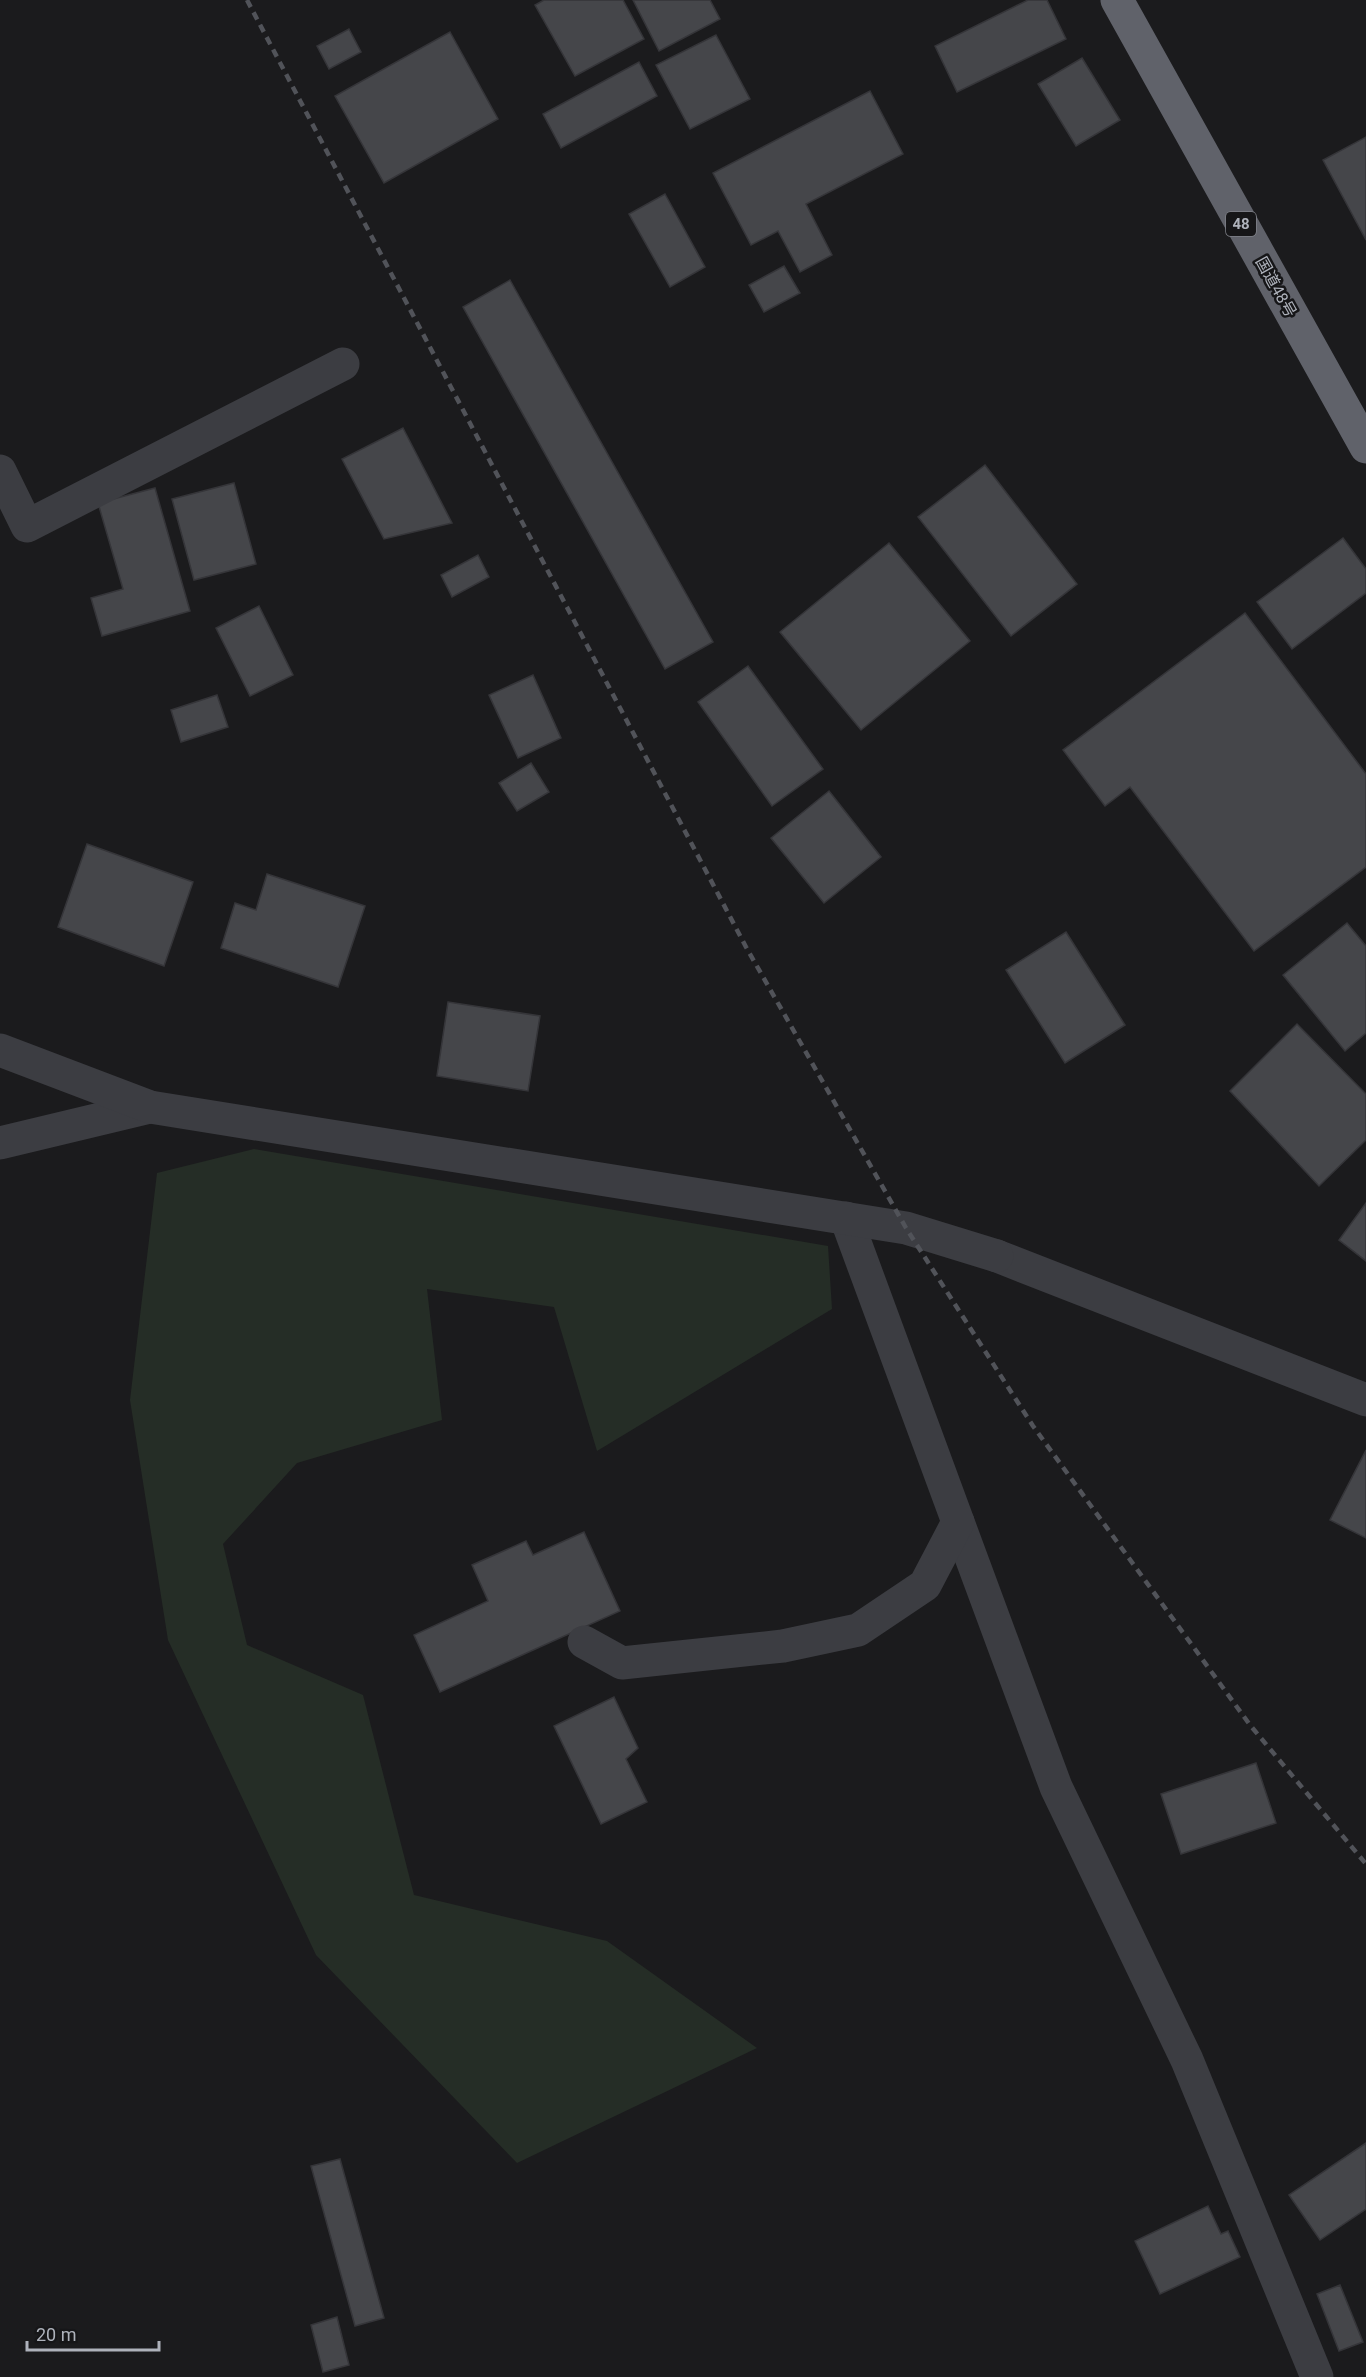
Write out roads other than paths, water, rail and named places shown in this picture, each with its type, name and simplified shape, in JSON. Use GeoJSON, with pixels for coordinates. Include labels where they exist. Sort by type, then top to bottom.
{"type":"FeatureCollection","features":[{"type":"Feature","properties":{"kind":"highway","name":"国道48号"},"geometry":{"type":"LineString","coordinates":[[1117,0],[1366,447]]}},
{"type":"Feature","properties":{"kind":"street"},"geometry":{"type":"LineString","coordinates":[[0,471],[27,526],[343,364]]}},
{"type":"Feature","properties":{"kind":"street"},"geometry":{"type":"LineString","coordinates":[[0,1050],[150,1107],[906,1228],[997,1256],[1366,1400]]}},
{"type":"Feature","properties":{"kind":"street"},"geometry":{"type":"LineString","coordinates":[[0,1143],[150,1107]]}},
{"type":"Feature","properties":{"kind":"street"},"geometry":{"type":"LineString","coordinates":[[846,1218],[1056,1787],[1187,2060],[1317,2377]]}},
{"type":"Feature","properties":{"kind":"street"},"geometry":{"type":"LineString","coordinates":[[584,1642],[622,1663],[783,1646],[858,1630],[925,1585],[958,1522]]}},
{"type":"Feature","properties":{"kind":"railway"},"geometry":{"type":"LineString","coordinates":[[247,0],[746,947],[906,1228],[1033,1426],[1250,1725],[1366,1864]]}}]}
